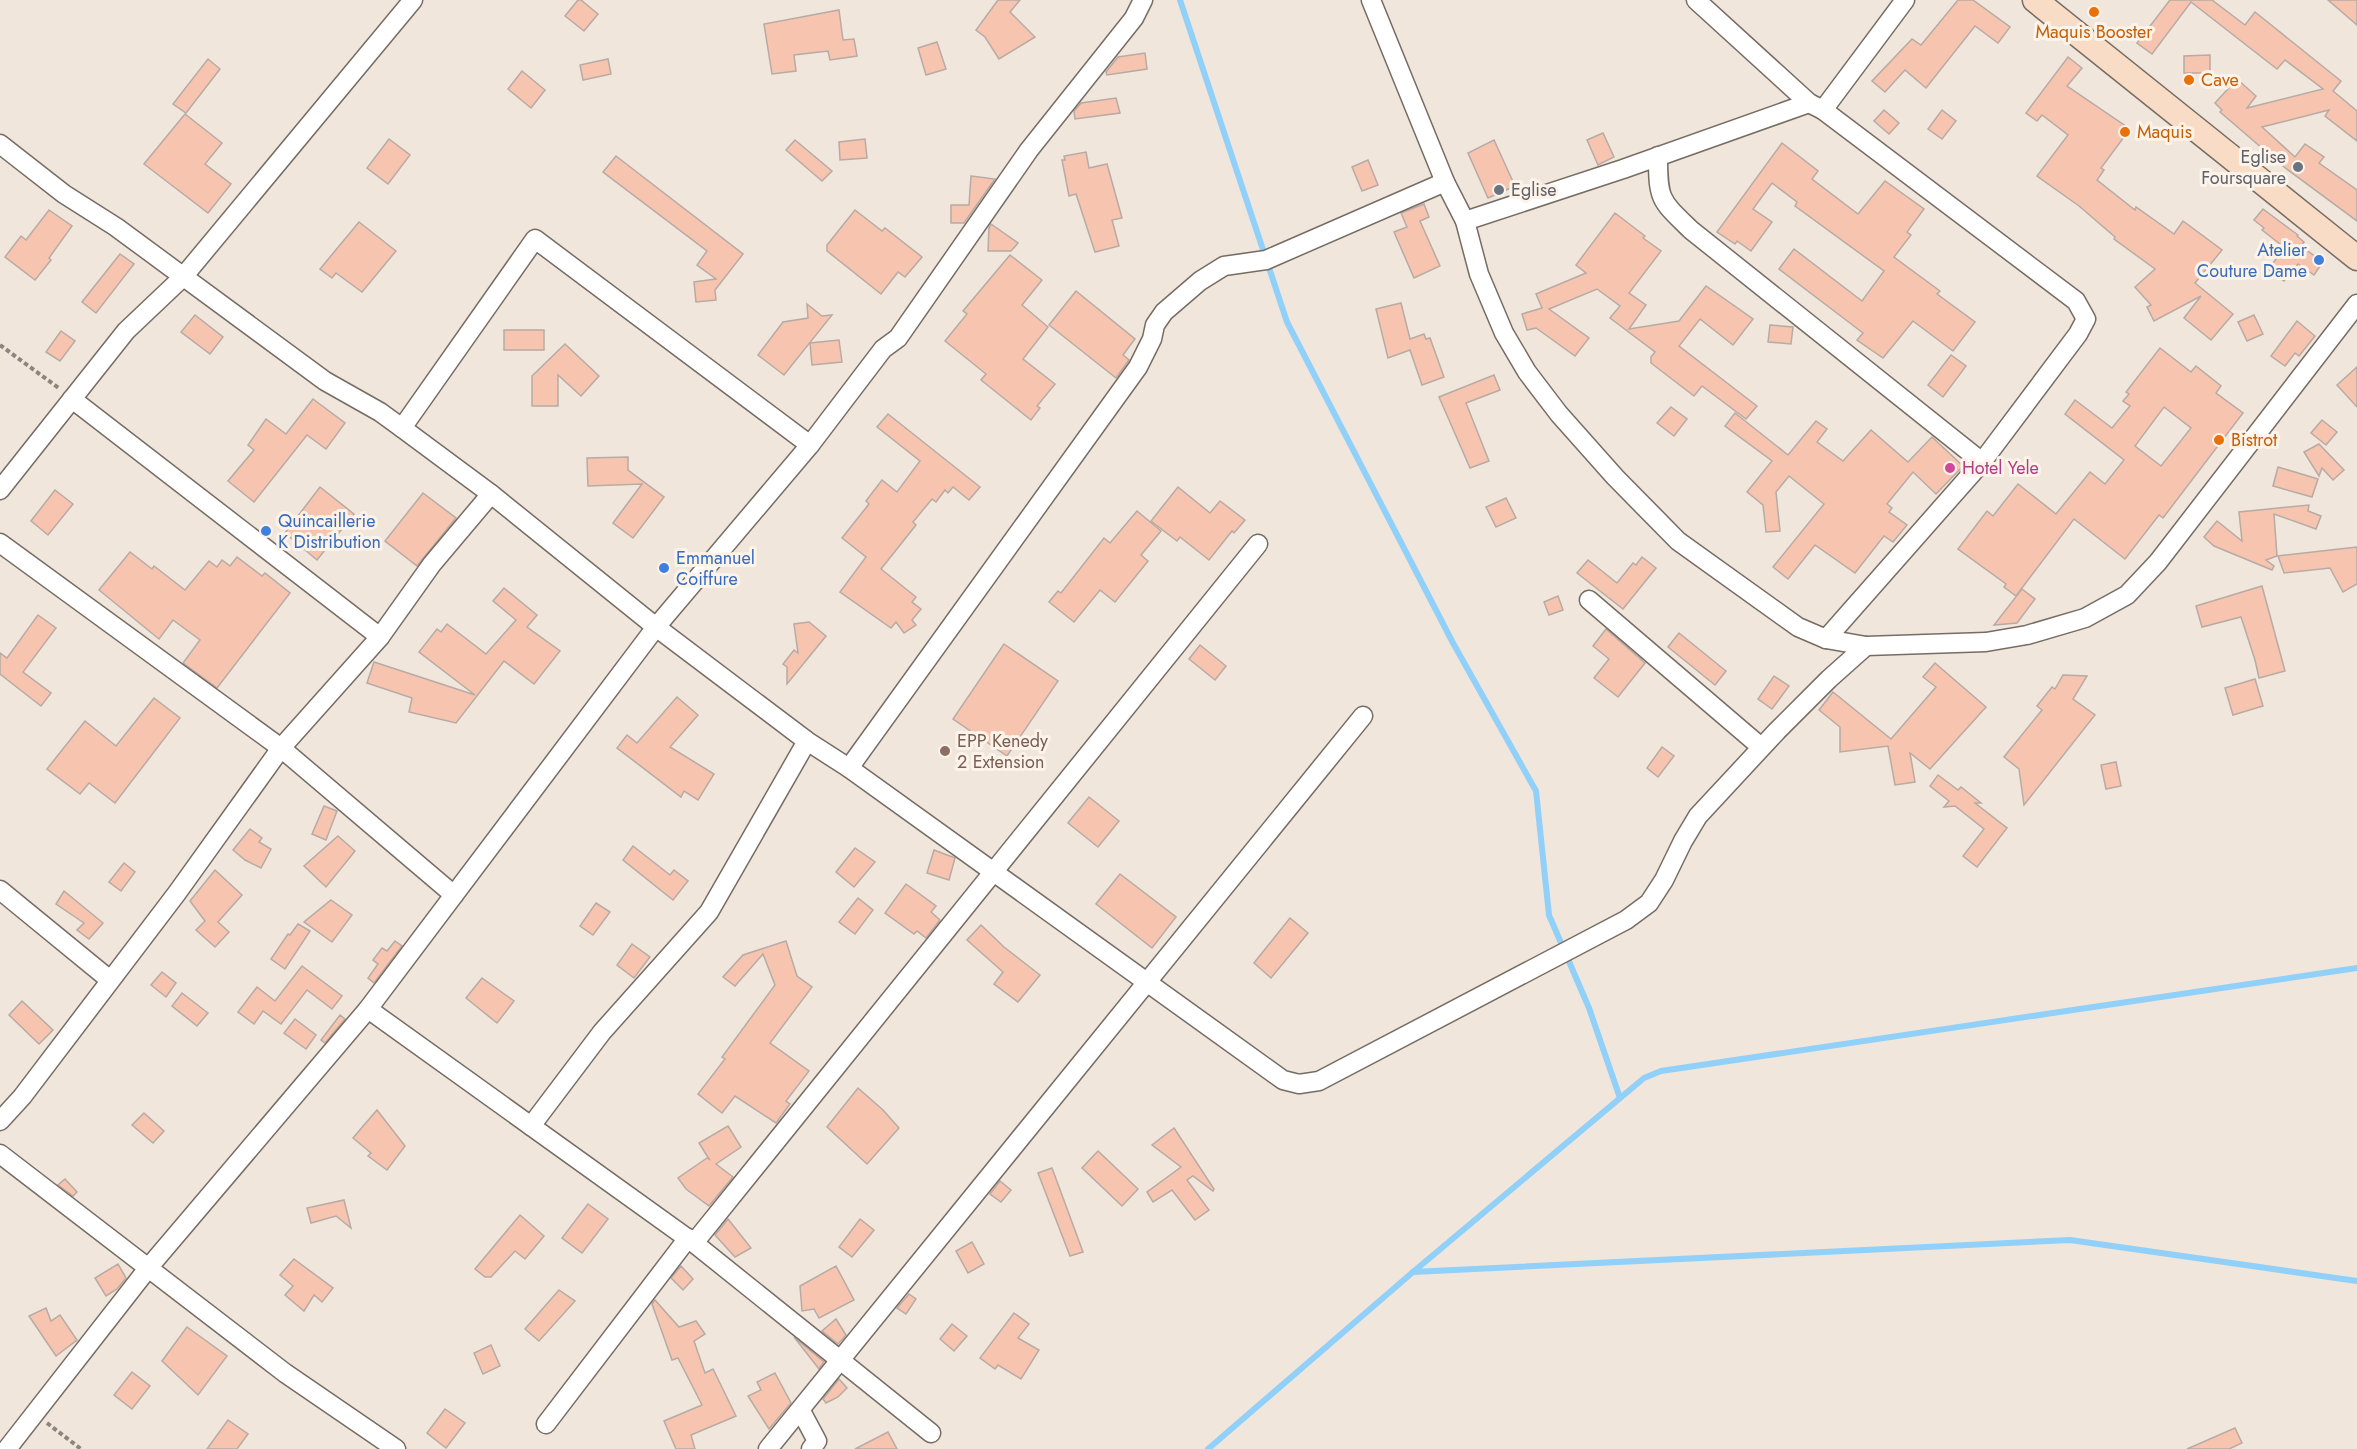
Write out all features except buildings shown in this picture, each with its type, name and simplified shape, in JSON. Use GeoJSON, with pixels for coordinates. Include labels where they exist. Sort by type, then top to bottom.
{"type":"FeatureCollection","features":[{"type":"Feature","properties":{"kind":"street"},"geometry":{"type":"LineString","coordinates":[[0,490],[126,331],[183,277],[413,0]]}},
{"type":"Feature","properties":{"kind":"street"},"geometry":{"type":"LineString","coordinates":[[7,1449],[149,1267],[368,1009],[656,627],[810,445],[883,349],[898,338],[1029,150],[1134,18],[1143,0]]}},
{"type":"Feature","properties":{"kind":"street"},"geometry":{"type":"LineString","coordinates":[[1371,0],[1445,182],[1465,220],[1479,274],[1504,333],[1527,372],[1559,414],[1615,477],[1678,541],[1798,627],[1826,639],[1866,646],[1986,642],[2027,635],[2085,618],[2127,595],[2158,562],[2357,304]]}},
{"type":"Feature","properties":{"kind":"street"},"geometry":{"type":"LineString","coordinates":[[1695,0],[1816,106],[2076,301],[2086,319],[2078,334],[1982,462],[1826,639]]}},
{"type":"Feature","properties":{"kind":"street"},"geometry":{"type":"LineString","coordinates":[[1465,220],[1816,106],[1905,0]]}},
{"type":"Feature","properties":{"kind":"street"},"geometry":{"type":"LineString","coordinates":[[2035,0],[2357,258]]}},
{"type":"Feature","properties":{"kind":"street"},"geometry":{"type":"LineString","coordinates":[[0,144],[64,194],[116,227],[326,381],[380,412],[402,428],[491,494],[656,627],[807,741],[849,768],[1283,1080],[1299,1084],[1319,1081],[1626,920],[1649,903],[1698,816],[1761,747],[1829,679],[1866,646]]}},
{"type":"Feature","properties":{"kind":"street"},"geometry":{"type":"LineString","coordinates":[[1658,156],[1658,186],[1664,204],[1691,230],[1982,462]]}},
{"type":"Feature","properties":{"kind":"street"},"geometry":{"type":"LineString","coordinates":[[849,768],[1138,367],[1152,339],[1155,325],[1164,312],[1200,280],[1224,266],[1266,260],[1445,182]]}},
{"type":"Feature","properties":{"kind":"street"},"geometry":{"type":"LineString","coordinates":[[402,428],[535,239],[810,445]]}},
{"type":"Feature","properties":{"kind":"street"},"geometry":{"type":"LineString","coordinates":[[72,399],[380,637]]}},
{"type":"Feature","properties":{"kind":"street"},"geometry":{"type":"LineString","coordinates":[[0,1121],[22,1097],[177,893],[281,748],[380,637],[432,564],[491,494]]}},
{"type":"Feature","properties":{"kind":"street"},"geometry":{"type":"LineString","coordinates":[[0,543],[281,748],[454,895]]}},
{"type":"Feature","properties":{"kind":"street"},"geometry":{"type":"LineString","coordinates":[[546,1424],[691,1240],[993,873],[1258,544]]}},
{"type":"Feature","properties":{"kind":"street"},"geometry":{"type":"LineString","coordinates":[[1589,600],[1761,747]]}},
{"type":"Feature","properties":{"kind":"street"},"geometry":{"type":"LineString","coordinates":[[768,1449],[1363,716]]}},
{"type":"Feature","properties":{"kind":"street"},"geometry":{"type":"LineString","coordinates":[[531,1126],[602,1032],[709,912],[807,741]]}},
{"type":"Feature","properties":{"kind":"street"},"geometry":{"type":"LineString","coordinates":[[0,890],[110,980]]}},
{"type":"Feature","properties":{"kind":"street"},"geometry":{"type":"LineString","coordinates":[[368,1009],[691,1240],[932,1433]]}},
{"type":"Feature","properties":{"kind":"street"},"geometry":{"type":"LineString","coordinates":[[0,1154],[285,1373],[396,1449]]}},
{"type":"Feature","properties":{"kind":"street"},"geometry":{"type":"LineString","coordinates":[[801,1411],[818,1441],[811,1449]]}},
{"type":"Feature","properties":{"kind":"path"},"geometry":{"type":"LineString","coordinates":[[0,345],[72,399]]}},
{"type":"Feature","properties":{"kind":"path"},"geometry":{"type":"LineString","coordinates":[[35,1413],[81,1449]]}},
{"type":"Feature","properties":{"kind":"waterway"},"geometry":{"type":"LineString","coordinates":[[1180,0],[1287,322],[1453,643],[1536,791],[1549,915],[1589,1008],[1620,1098]]}},
{"type":"Feature","properties":{"kind":"waterway"},"geometry":{"type":"LineString","coordinates":[[1208,1449],[1413,1272],[1644,1078],[1661,1071],[2357,968]]}},
{"type":"Feature","properties":{"kind":"waterway"},"geometry":{"type":"LineString","coordinates":[[1413,1272],[2070,1240],[2357,1281]]}},
{"type":"Feature","properties":{"kind":"place","name":"Maquis Booster"},"geometry":{"type":"Point","coordinates":[2094,12]}},
{"type":"Feature","properties":{"kind":"place","name":"Cave"},"geometry":{"type":"Point","coordinates":[2189,80]}},
{"type":"Feature","properties":{"kind":"place","name":"Maquis"},"geometry":{"type":"Point","coordinates":[2125,132]}},
{"type":"Feature","properties":{"kind":"place","name":"Eglise Foursquare"},"geometry":{"type":"Point","coordinates":[2298,167]}},
{"type":"Feature","properties":{"kind":"place","name":"Eglise"},"geometry":{"type":"Point","coordinates":[1499,190]}},
{"type":"Feature","properties":{"kind":"place","name":"Atelier Couture Dame"},"geometry":{"type":"Point","coordinates":[2319,260]}},
{"type":"Feature","properties":{"kind":"place","name":"Bistrot"},"geometry":{"type":"Point","coordinates":[2219,440]}},
{"type":"Feature","properties":{"kind":"place","name":"Hotel Yele"},"geometry":{"type":"Point","coordinates":[1950,468]}},
{"type":"Feature","properties":{"kind":"place","name":"Quincaillerie K Distribution"},"geometry":{"type":"Point","coordinates":[266,531]}},
{"type":"Feature","properties":{"kind":"place","name":"Emmanuel Coiffure"},"geometry":{"type":"Point","coordinates":[664,568]}},
{"type":"Feature","properties":{"kind":"place","name":"EPP Kenedy 2 Extension"},"geometry":{"type":"Point","coordinates":[945,751]}}]}
